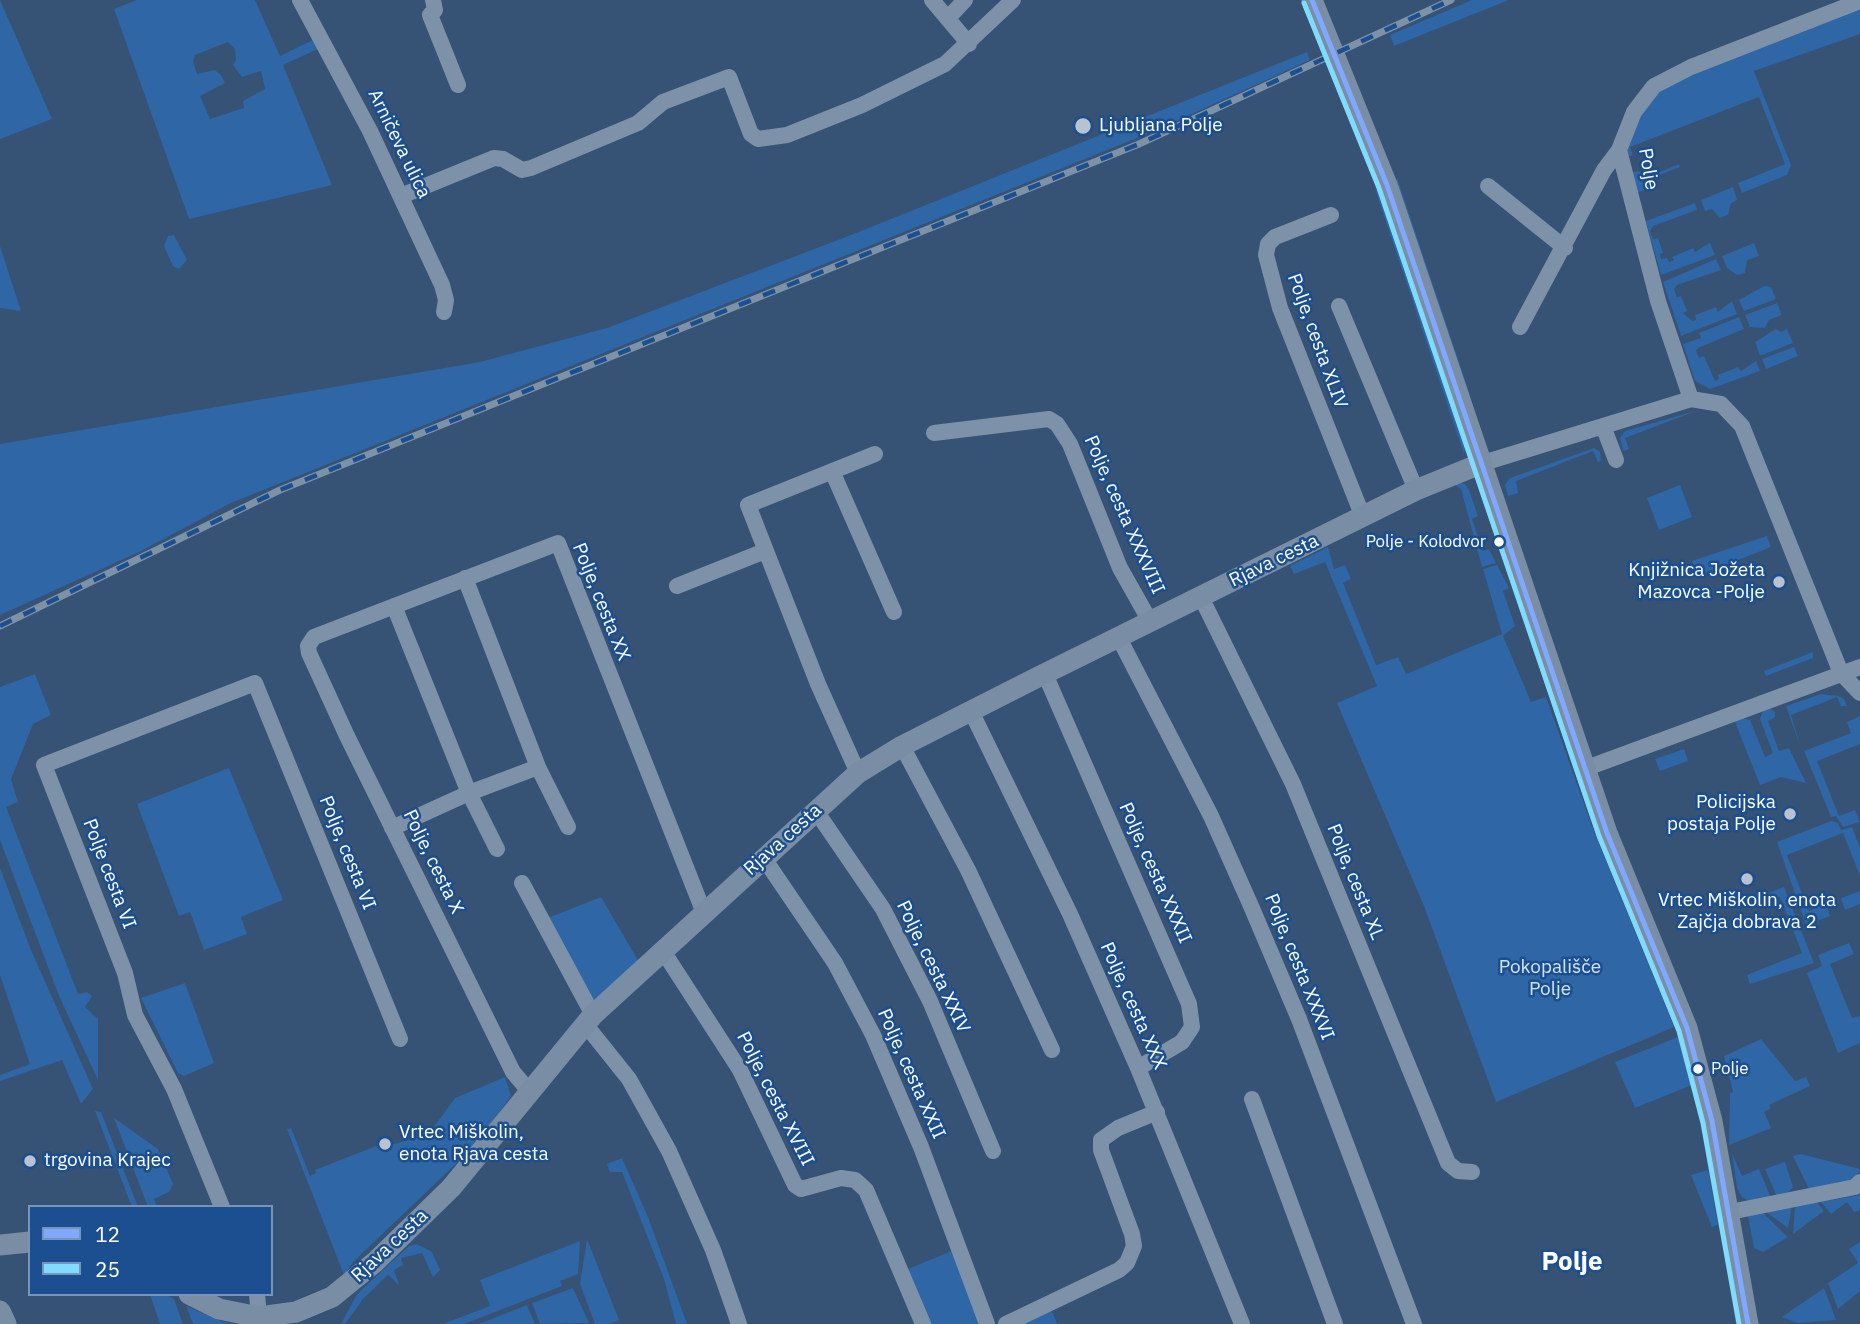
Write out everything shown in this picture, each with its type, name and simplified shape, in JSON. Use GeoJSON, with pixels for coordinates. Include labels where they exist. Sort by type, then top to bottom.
{"type":"FeatureCollection","features":[{"type":"Feature","properties":{"kind":"street","name":"Arničeva ulica"},"geometry":{"type":"LineString","coordinates":[[300,0],[401,196],[442,285],[446,300],[444,312]]}},
{"type":"Feature","properties":{"kind":"street"},"geometry":{"type":"LineString","coordinates":[[433,0],[435,10],[430,15],[458,85]]}},
{"type":"Feature","properties":{"kind":"street"},"geometry":{"type":"LineString","coordinates":[[932,0],[969,44]]}},
{"type":"Feature","properties":{"kind":"street"},"geometry":{"type":"LineString","coordinates":[[947,18],[965,0]]}},
{"type":"Feature","properties":{"kind":"street"},"geometry":{"type":"LineString","coordinates":[[401,196],[494,158],[503,159],[522,170],[531,168],[638,123],[663,102],[729,77],[751,134],[758,139],[787,135],[862,105],[945,64],[1013,0]]}},
{"type":"Feature","properties":{"kind":"street"},"geometry":{"type":"LineString","coordinates":[[1312,0],[1387,185],[1584,769],[1616,856],[1687,1028],[1706,1090],[1748,1324]]}},
{"type":"Feature","properties":{"kind":"street","name":"Polje"},"geometry":{"type":"LineString","coordinates":[[1691,399],[1658,301],[1619,150],[1634,112],[1654,86],[1691,67],[1860,1]]}},
{"type":"Feature","properties":{"kind":"street"},"geometry":{"type":"LineString","coordinates":[[1520,327],[1565,248],[1604,170],[1619,150]]}},
{"type":"Feature","properties":{"kind":"street"},"geometry":{"type":"LineString","coordinates":[[1488,186],[1565,248]]}},
{"type":"Feature","properties":{"kind":"street","name":"Polje, cesta XLIV"},"geometry":{"type":"LineString","coordinates":[[1331,215],[1275,237],[1268,244],[1266,255],[1275,295],[1363,517]]}},
{"type":"Feature","properties":{"kind":"street"},"geometry":{"type":"LineString","coordinates":[[1339,306],[1416,490]]}},
{"type":"Feature","properties":{"kind":"street"},"geometry":{"type":"LineString","coordinates":[[1480,464],[1691,399],[1721,404],[1739,419],[1841,673],[1860,693]]}},
{"type":"Feature","properties":{"kind":"street","name":"Polje, cesta XXXVIII"},"geometry":{"type":"LineString","coordinates":[[934,433],[1049,419],[1057,424],[1070,444],[1120,568],[1151,622]]}},
{"type":"Feature","properties":{"kind":"street"},"geometry":{"type":"LineString","coordinates":[[1603,426],[1616,460]]}},
{"type":"Feature","properties":{"kind":"street"},"geometry":{"type":"LineString","coordinates":[[858,773],[818,684],[748,505],[875,454]]}},
{"type":"Feature","properties":{"kind":"street","name":"Rjava cesta"},"geometry":{"type":"LineString","coordinates":[[194,1296],[219,1309],[259,1317],[299,1318],[342,1291],[451,1188],[589,1019],[763,857],[858,773],[902,746],[1045,674],[1416,490],[1480,464]]}},
{"type":"Feature","properties":{"kind":"street"},"geometry":{"type":"LineString","coordinates":[[832,471],[894,612]]}},
{"type":"Feature","properties":{"kind":"street","name":"Polje, cesta XX"},"geometry":{"type":"LineString","coordinates":[[465,578],[558,543],[704,912]]}},
{"type":"Feature","properties":{"kind":"street"},"geometry":{"type":"LineString","coordinates":[[677,586],[765,551]]}},
{"type":"Feature","properties":{"kind":"street"},"geometry":{"type":"LineString","coordinates":[[497,849],[469,793],[394,606],[465,578],[538,767],[568,827]]}},
{"type":"Feature","properties":{"kind":"street","name":"Polje, cesta XL"},"geometry":{"type":"LineString","coordinates":[[1201,597],[1293,784],[1448,1163],[1458,1171],[1472,1172]]}},
{"type":"Feature","properties":{"kind":"street","name":"Polje, cesta X"},"geometry":{"type":"LineString","coordinates":[[394,606],[314,637],[308,646],[346,736],[513,1072],[529,1091]]}},
{"type":"Feature","properties":{"kind":"street","name":"Polje, cesta XXXVI"},"geometry":{"type":"LineString","coordinates":[[1119,638],[1211,816],[1251,905],[1299,1019],[1414,1324]]}},
{"type":"Feature","properties":{"kind":"street"},"geometry":{"type":"LineString","coordinates":[[1584,769],[1860,667]]}},
{"type":"Feature","properties":{"kind":"street","name":"Polje, cesta XXXII"},"geometry":{"type":"LineString","coordinates":[[1045,674],[1189,1003],[1192,1027],[1182,1042],[1138,1068]]}},
{"type":"Feature","properties":{"kind":"street","name":"Polje, cesta VI"},"geometry":{"type":"LineString","coordinates":[[255,683],[400,1039]]}},
{"type":"Feature","properties":{"kind":"street","name":"Polje cesta VI"},"geometry":{"type":"LineString","coordinates":[[221,1205],[174,1088],[135,1015],[125,973],[44,765],[255,683]]}},
{"type":"Feature","properties":{"kind":"street","name":"Polje, cesta XXX"},"geometry":{"type":"LineString","coordinates":[[971,711],[1070,914],[1157,1112],[1242,1324]]}},
{"type":"Feature","properties":{"kind":"street"},"geometry":{"type":"LineString","coordinates":[[902,746],[968,870],[1052,1050]]}},
{"type":"Feature","properties":{"kind":"street"},"geometry":{"type":"LineString","coordinates":[[393,828],[469,793],[538,767]]}},
{"type":"Feature","properties":{"kind":"street","name":"Polje, cesta XXIV"},"geometry":{"type":"LineString","coordinates":[[816,811],[883,909],[930,1002],[993,1151]]}},
{"type":"Feature","properties":{"kind":"street","name":"Polje, cesta XXII"},"geometry":{"type":"LineString","coordinates":[[763,857],[835,963],[873,1035],[921,1147],[987,1324]]}},
{"type":"Feature","properties":{"kind":"street"},"geometry":{"type":"LineString","coordinates":[[522,883],[589,1019],[629,1079],[669,1151],[713,1250],[739,1324]]}},
{"type":"Feature","properties":{"kind":"street","name":"Polje, cesta XVIII"},"geometry":{"type":"LineString","coordinates":[[663,951],[740,1070],[795,1185],[801,1189],[841,1178],[855,1180],[866,1190],[923,1324]]}},
{"type":"Feature","properties":{"kind":"street"},"geometry":{"type":"LineString","coordinates":[[1252,1099],[1335,1324]]}},
{"type":"Feature","properties":{"kind":"street"},"geometry":{"type":"LineString","coordinates":[[1006,1324],[1119,1270],[1127,1263],[1134,1246],[1132,1234],[1101,1150],[1101,1140],[1118,1128],[1157,1112]]}},
{"type":"Feature","properties":{"kind":"street"},"geometry":{"type":"LineString","coordinates":[[1730,1212],[1855,1187],[1860,1182]]}},
{"type":"Feature","properties":{"kind":"street"},"geometry":{"type":"LineString","coordinates":[[0,1245],[28,1242]]}},
{"type":"Feature","properties":{"kind":"street"},"geometry":{"type":"LineString","coordinates":[[257,1296],[259,1317]]}},
{"type":"Feature","properties":{"kind":"street"},"geometry":{"type":"LineString","coordinates":[[0,1311],[6,1324]]}},
{"type":"Feature","properties":{"kind":"green space"},"geometry":{"type":"Polygon","coordinates":[[[0,0],[52,119],[0,139],[0,0]]]}},
{"type":"Feature","properties":{"kind":"green space"},"geometry":{"type":"Polygon","coordinates":[[[137,0],[255,0],[280,56],[315,39],[320,48],[283,65],[332,185],[189,219],[114,9],[137,0]],[[228,42],[195,55],[193,62],[197,74],[215,70],[225,83],[200,96],[210,119],[244,108],[243,101],[265,89],[261,71],[242,77],[233,65],[236,60],[235,49],[228,42]]]}},
{"type":"Feature","properties":{"kind":"green space"},"geometry":{"type":"Polygon","coordinates":[[[1472,0],[1509,0],[1394,46],[1390,35],[1472,0]]]}},
{"type":"Feature","properties":{"kind":"green space"},"geometry":{"type":"Polygon","coordinates":[[[1860,6],[1860,34],[1754,71],[1791,165],[1787,175],[1742,193],[1738,183],[1785,164],[1759,97],[1630,147],[1633,156],[1627,156],[1632,126],[1649,100],[1676,80],[1860,6]]]}},
{"type":"Feature","properties":{"kind":"green space"},"geometry":{"type":"Polygon","coordinates":[[[1307,52],[1310,60],[1157,130],[231,503],[139,552],[0,615],[0,444],[480,362],[607,328],[851,235],[1307,52]]]}},
{"type":"Feature","properties":{"kind":"green space"},"geometry":{"type":"Polygon","coordinates":[[[1679,164],[1680,167],[1644,181],[1647,189],[1636,193],[1633,172],[1639,171],[1643,179],[1679,164]]]}},
{"type":"Feature","properties":{"kind":"green space"},"geometry":{"type":"Polygon","coordinates":[[[1397,178],[1467,386],[1484,445],[1396,186],[1397,178]]]}},
{"type":"Feature","properties":{"kind":"green space"},"geometry":{"type":"Polygon","coordinates":[[[1733,187],[1737,200],[1731,203],[1728,215],[1720,218],[1712,209],[1705,211],[1701,200],[1733,187]]]}},
{"type":"Feature","properties":{"kind":"green space"},"geometry":{"type":"Polygon","coordinates":[[[1375,189],[1380,190],[1465,446],[1464,454],[1375,189]]]}},
{"type":"Feature","properties":{"kind":"green space"},"geometry":{"type":"Polygon","coordinates":[[[1695,203],[1697,210],[1653,226],[1650,231],[1653,239],[1658,238],[1663,253],[1660,254],[1661,259],[1667,258],[1669,262],[1674,260],[1672,257],[1693,248],[1695,252],[1710,243],[1715,255],[1661,275],[1646,221],[1695,203]]]}},
{"type":"Feature","properties":{"kind":"green space"},"geometry":{"type":"Polygon","coordinates":[[[174,235],[187,260],[179,269],[173,266],[164,246],[168,236],[174,235]]]}},
{"type":"Feature","properties":{"kind":"green space"},"geometry":{"type":"Polygon","coordinates":[[[1754,243],[1759,256],[1747,260],[1745,273],[1737,275],[1727,268],[1722,256],[1754,243]]]}},
{"type":"Feature","properties":{"kind":"green space"},"geometry":{"type":"Polygon","coordinates":[[[0,246],[21,311],[0,308],[0,246]]]}},
{"type":"Feature","properties":{"kind":"green space"},"geometry":{"type":"Polygon","coordinates":[[[1716,259],[1721,270],[1677,285],[1674,289],[1677,297],[1681,296],[1687,311],[1683,313],[1692,321],[1696,320],[1695,315],[1716,307],[1718,312],[1732,301],[1737,314],[1681,336],[1663,282],[1716,259]]]}},
{"type":"Feature","properties":{"kind":"green space"},"geometry":{"type":"Polygon","coordinates":[[[1764,286],[1771,287],[1776,299],[1744,311],[1739,300],[1764,286]]]}},
{"type":"Feature","properties":{"kind":"green space"},"geometry":{"type":"Polygon","coordinates":[[[1777,303],[1782,315],[1769,320],[1765,328],[1750,327],[1745,315],[1777,303]]]}},
{"type":"Feature","properties":{"kind":"green space"},"geometry":{"type":"Polygon","coordinates":[[[1739,317],[1744,329],[1700,347],[1696,350],[1699,358],[1704,356],[1715,381],[1719,379],[1718,375],[1738,367],[1741,371],[1756,361],[1760,371],[1710,389],[1695,381],[1683,344],[1701,338],[1699,333],[1739,317]]]}},
{"type":"Feature","properties":{"kind":"green space"},"geometry":{"type":"Polygon","coordinates":[[[1776,329],[1781,332],[1787,329],[1793,343],[1760,356],[1755,342],[1776,329]]]}},
{"type":"Feature","properties":{"kind":"green space"},"geometry":{"type":"Polygon","coordinates":[[[1794,347],[1798,356],[1766,369],[1762,359],[1794,347]]]}},
{"type":"Feature","properties":{"kind":"green space"},"geometry":{"type":"Polygon","coordinates":[[[1699,410],[1625,438],[1629,449],[1623,451],[1620,438],[1625,431],[1699,410]]]}},
{"type":"Feature","properties":{"kind":"green space"},"geometry":{"type":"Polygon","coordinates":[[[1594,448],[1600,452],[1601,461],[1598,462],[1593,451],[1516,481],[1518,493],[1508,496],[1505,485],[1510,478],[1594,448]]]}},
{"type":"Feature","properties":{"kind":"green space"},"geometry":{"type":"Polygon","coordinates":[[[1454,484],[1465,484],[1469,490],[1478,516],[1472,519],[1483,551],[1489,549],[1496,563],[1482,567],[1461,489],[1454,484]]]}},
{"type":"Feature","properties":{"kind":"green space"},"geometry":{"type":"Polygon","coordinates":[[[1680,485],[1692,517],[1659,530],[1647,498],[1680,485]]]}},
{"type":"Feature","properties":{"kind":"green space"},"geometry":{"type":"Polygon","coordinates":[[[1767,536],[1771,547],[1698,576],[1692,561],[1767,536]]]}},
{"type":"Feature","properties":{"kind":"green space","name":"Pokopališče Polje"},"geometry":{"type":"Polygon","coordinates":[[[1328,547],[1334,569],[1345,565],[1351,579],[1343,583],[1376,665],[1398,657],[1406,674],[1502,634],[1483,569],[1497,565],[1509,588],[1503,591],[1515,626],[1503,636],[1531,702],[1546,697],[1593,829],[1674,1027],[1496,1102],[1424,906],[1337,703],[1377,686],[1325,562],[1294,574],[1290,566],[1328,547]]]}},
{"type":"Feature","properties":{"kind":"green space"},"geometry":{"type":"Polygon","coordinates":[[[1813,652],[1813,658],[1766,676],[1764,671],[1813,652]]]}},
{"type":"Feature","properties":{"kind":"green space"},"geometry":{"type":"Polygon","coordinates":[[[35,674],[51,715],[33,724],[11,779],[18,802],[6,807],[78,994],[87,992],[92,996],[85,1007],[98,1019],[98,1080],[59,996],[0,840],[0,687],[35,674]]]}},
{"type":"Feature","properties":{"kind":"green space"},"geometry":{"type":"Polygon","coordinates":[[[1821,694],[1838,696],[1844,699],[1847,706],[1841,706],[1837,697],[1791,715],[1801,748],[1786,706],[1821,694]]]}},
{"type":"Feature","properties":{"kind":"green space"},"geometry":{"type":"Polygon","coordinates":[[[1769,708],[1775,712],[1775,717],[1768,721],[1779,751],[1789,748],[1806,783],[1781,777],[1760,785],[1735,722],[1742,718],[1750,720],[1765,757],[1773,753],[1760,719],[1763,710],[1769,708]]]}},
{"type":"Feature","properties":{"kind":"green space"},"geometry":{"type":"Polygon","coordinates":[[[1860,716],[1860,744],[1817,761],[1839,816],[1855,810],[1860,822],[1843,827],[1836,816],[1831,817],[1804,751],[1851,733],[1847,722],[1860,716]]]}},
{"type":"Feature","properties":{"kind":"green space"},"geometry":{"type":"Polygon","coordinates":[[[1684,749],[1688,761],[1660,771],[1655,759],[1684,749]]]}},
{"type":"Feature","properties":{"kind":"green space"},"geometry":{"type":"Polygon","coordinates":[[[229,768],[283,900],[241,917],[247,934],[204,950],[190,912],[179,916],[137,804],[229,768]]]}},
{"type":"Feature","properties":{"kind":"green space"},"geometry":{"type":"Polygon","coordinates":[[[1831,821],[1838,823],[1841,830],[1852,827],[1860,848],[1860,876],[1843,833],[1787,855],[1809,911],[1826,904],[1830,916],[1806,925],[1777,842],[1831,821]]]}},
{"type":"Feature","properties":{"kind":"green space"},"geometry":{"type":"Polygon","coordinates":[[[0,868],[31,950],[93,1089],[81,1104],[62,1060],[0,1081],[0,1075],[30,1064],[0,975],[0,868]]]}},
{"type":"Feature","properties":{"kind":"green space"},"geometry":{"type":"Polygon","coordinates":[[[1784,887],[1814,963],[1750,984],[1747,975],[1802,953],[1780,897],[1763,903],[1760,896],[1784,887]]]}},
{"type":"Feature","properties":{"kind":"green space"},"geometry":{"type":"Polygon","coordinates":[[[1860,891],[1860,904],[1845,910],[1841,898],[1860,891]]]}},
{"type":"Feature","properties":{"kind":"green space"},"geometry":{"type":"Polygon","coordinates":[[[601,897],[639,962],[594,1005],[545,919],[601,897]]]}},
{"type":"Feature","properties":{"kind":"green space"},"geometry":{"type":"Polygon","coordinates":[[[1849,943],[1854,954],[1830,964],[1852,1018],[1860,1016],[1860,1043],[1838,1053],[1807,973],[1822,966],[1818,955],[1849,943]]]}},
{"type":"Feature","properties":{"kind":"green space"},"geometry":{"type":"Polygon","coordinates":[[[185,983],[214,1063],[184,1076],[178,1073],[141,998],[185,983]]]}},
{"type":"Feature","properties":{"kind":"green space"},"geometry":{"type":"Polygon","coordinates":[[[1678,1037],[1692,1085],[1635,1108],[1615,1062],[1678,1037]]]}},
{"type":"Feature","properties":{"kind":"green space"},"geometry":{"type":"Polygon","coordinates":[[[1761,1039],[1795,1081],[1806,1077],[1810,1086],[1769,1105],[1771,1108],[1764,1112],[1771,1128],[1729,1145],[1730,1093],[1733,1092],[1724,1056],[1761,1039]]]}},
{"type":"Feature","properties":{"kind":"green space"},"geometry":{"type":"Polygon","coordinates":[[[505,1077],[511,1096],[489,1126],[461,1159],[354,1261],[344,1275],[287,1129],[291,1128],[310,1176],[316,1173],[315,1170],[384,1143],[386,1146],[428,1135],[455,1098],[505,1077]]]}},
{"type":"Feature","properties":{"kind":"green space"},"geometry":{"type":"Polygon","coordinates":[[[95,1111],[101,1112],[137,1205],[131,1205],[95,1111]]]}},
{"type":"Feature","properties":{"kind":"green space"},"geometry":{"type":"Polygon","coordinates":[[[114,1118],[158,1149],[173,1184],[169,1192],[154,1199],[156,1205],[147,1205],[114,1118]]]}},
{"type":"Feature","properties":{"kind":"green space"},"geometry":{"type":"Polygon","coordinates":[[[1732,1153],[1742,1176],[1759,1169],[1771,1198],[1751,1202],[1742,1197],[1737,1188],[1732,1153]]]}},
{"type":"Feature","properties":{"kind":"green space"},"geometry":{"type":"Polygon","coordinates":[[[1801,1154],[1860,1171],[1850,1181],[1810,1191],[1793,1156],[1801,1154]]]}},
{"type":"Feature","properties":{"kind":"green space"},"geometry":{"type":"Polygon","coordinates":[[[622,1158],[648,1217],[687,1324],[676,1324],[664,1279],[622,1172],[610,1172],[607,1164],[622,1158]]]}},
{"type":"Feature","properties":{"kind":"green space"},"geometry":{"type":"Polygon","coordinates":[[[1785,1162],[1793,1187],[1777,1197],[1765,1169],[1785,1162]]]}},
{"type":"Feature","properties":{"kind":"green space"},"geometry":{"type":"Polygon","coordinates":[[[1708,1170],[1718,1224],[1712,1227],[1691,1175],[1708,1170]]]}},
{"type":"Feature","properties":{"kind":"green space"},"geometry":{"type":"Polygon","coordinates":[[[1860,1195],[1860,1210],[1854,1212],[1847,1202],[1831,1214],[1821,1202],[1860,1195]]]}},
{"type":"Feature","properties":{"kind":"green space"},"geometry":{"type":"Polygon","coordinates":[[[1816,1201],[1824,1211],[1793,1234],[1795,1206],[1816,1201]]]}},
{"type":"Feature","properties":{"kind":"green space"},"geometry":{"type":"Polygon","coordinates":[[[1792,1206],[1788,1228],[1766,1212],[1792,1206]]]}},
{"type":"Feature","properties":{"kind":"green space"},"geometry":{"type":"Polygon","coordinates":[[[1762,1212],[1788,1237],[1763,1252],[1754,1248],[1748,1216],[1762,1212]]]}},
{"type":"Feature","properties":{"kind":"green space"},"geometry":{"type":"Polygon","coordinates":[[[587,1239],[619,1320],[609,1324],[595,1324],[580,1284],[587,1239]]]}},
{"type":"Feature","properties":{"kind":"green space"},"geometry":{"type":"Polygon","coordinates":[[[580,1241],[578,1274],[560,1281],[562,1286],[464,1324],[443,1324],[490,1306],[480,1280],[580,1241]]]}},
{"type":"Feature","properties":{"kind":"green space"},"geometry":{"type":"Polygon","coordinates":[[[1860,1242],[1860,1291],[1838,1309],[1828,1283],[1858,1263],[1849,1249],[1860,1242]]]}},
{"type":"Feature","properties":{"kind":"green space"},"geometry":{"type":"Polygon","coordinates":[[[417,1244],[432,1252],[440,1270],[433,1277],[422,1253],[401,1258],[403,1265],[394,1270],[399,1285],[388,1275],[363,1299],[345,1324],[341,1324],[357,1294],[409,1246],[417,1244]]]}},
{"type":"Feature","properties":{"kind":"green space"},"geometry":{"type":"Polygon","coordinates":[[[954,1250],[981,1324],[929,1324],[908,1269],[954,1250]]]}},
{"type":"Feature","properties":{"kind":"green space"},"geometry":{"type":"Polygon","coordinates":[[[573,1288],[589,1323],[540,1324],[532,1303],[573,1288]]]}},
{"type":"Feature","properties":{"kind":"green space"},"geometry":{"type":"Polygon","coordinates":[[[1824,1288],[1836,1320],[1797,1323],[1782,1317],[1824,1288]]]}},
{"type":"Feature","properties":{"kind":"green space"},"geometry":{"type":"Polygon","coordinates":[[[151,1296],[169,1296],[174,1299],[183,1324],[160,1324],[151,1296]]]}},
{"type":"Feature","properties":{"kind":"green space"},"geometry":{"type":"Polygon","coordinates":[[[527,1305],[535,1324],[479,1324],[527,1305]]]}},
{"type":"Feature","properties":{"kind":"green space"},"geometry":{"type":"Polygon","coordinates":[[[186,1306],[213,1318],[230,1324],[193,1324],[186,1306]]]}},
{"type":"Feature","properties":{"kind":"green space"},"geometry":{"type":"Polygon","coordinates":[[[1048,1311],[1053,1313],[1057,1324],[1020,1324],[1048,1311]]]}},
{"type":"Feature","properties":{"kind":"railway"},"geometry":{"type":"LineString","coordinates":[[0,626],[280,490],[1139,144],[1451,0]]}},
{"type":"Feature","properties":{"kind":"transit line","name":"12"},"geometry":{"type":"LineString","coordinates":[[1312,0],[1387,185],[1607,833],[1687,1028],[1712,1121],[1748,1324]]}},
{"type":"Feature","properties":{"kind":"transit line","name":"25"},"geometry":{"type":"LineString","coordinates":[[1304,3],[1379,188],[1599,836],[1679,1031],[1703,1123],[1739,1324]]}},
{"type":"Feature","properties":{"kind":"place","name":"Ljubljana Polje"},"geometry":{"type":"Point","coordinates":[1083,126]}},
{"type":"Feature","properties":{"kind":"place","name":"Polje - Kolodvor"},"geometry":{"type":"Point","coordinates":[1499,542]}},
{"type":"Feature","properties":{"kind":"place","name":"Knjižnica Jožeta Mazovca -Polje"},"geometry":{"type":"Point","coordinates":[1779,582]}},
{"type":"Feature","properties":{"kind":"place","name":"Policijska postaja Polje"},"geometry":{"type":"Point","coordinates":[1790,814]}},
{"type":"Feature","properties":{"kind":"place","name":"Vrtec Miškolin, enota Zajčja dobrava 2"},"geometry":{"type":"Point","coordinates":[1747,879]}},
{"type":"Feature","properties":{"kind":"place","name":"Polje"},"geometry":{"type":"Point","coordinates":[1698,1069]}},
{"type":"Feature","properties":{"kind":"place","name":"Vrtec Miškolin, enota Rjava cesta"},"geometry":{"type":"Point","coordinates":[385,1144]}},
{"type":"Feature","properties":{"kind":"place","name":"trgovina Krajec"},"geometry":{"type":"Point","coordinates":[30,1161]}},
{"type":"Feature","properties":{"kind":"district","name":"Polje"},"geometry":{"type":"Point","coordinates":[1572,1262]}}]}
